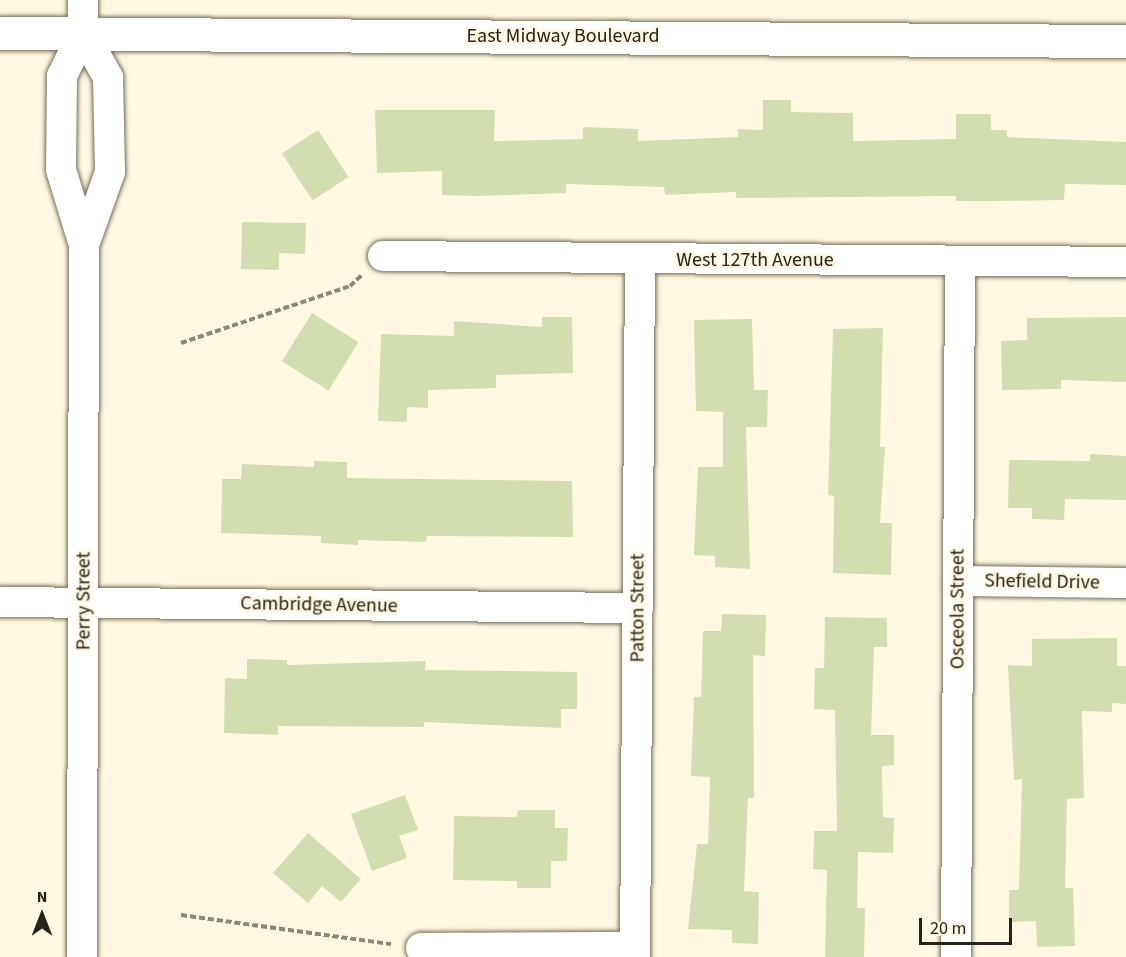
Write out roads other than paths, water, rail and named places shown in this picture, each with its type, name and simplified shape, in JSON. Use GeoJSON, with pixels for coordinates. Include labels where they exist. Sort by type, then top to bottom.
{"type":"FeatureCollection","features":[{"type":"Feature","properties":{"kind":"main road","name":"East Midway Boulevard"},"geometry":{"type":"LineString","coordinates":[[0,33],[1126,41]]}},
{"type":"Feature","properties":{"kind":"street","name":"Perry Street"},"geometry":{"type":"LineString","coordinates":[[82,0],[83,33],[62,76],[61,170],[84,245],[82,957]]}},
{"type":"Feature","properties":{"kind":"street","name":"Perry Street"},"geometry":{"type":"LineString","coordinates":[[83,33],[108,77],[110,172],[84,245]]}},
{"type":"Feature","properties":{"kind":"street","name":"West 127th Avenue"},"geometry":{"type":"LineString","coordinates":[[383,256],[640,260],[1126,262]]}},
{"type":"Feature","properties":{"kind":"street","name":"Patton Street"},"geometry":{"type":"LineString","coordinates":[[635,952],[640,260]]}},
{"type":"Feature","properties":{"kind":"street","name":"Osceola Street"},"geometry":{"type":"LineString","coordinates":[[956,957],[960,261]]}},
{"type":"Feature","properties":{"kind":"street","name":"Shefield Drive"},"geometry":{"type":"LineString","coordinates":[[958,581],[1126,583]]}},
{"type":"Feature","properties":{"kind":"street","name":"Cambridge Avenue"},"geometry":{"type":"LineString","coordinates":[[0,602],[638,608]]}},
{"type":"Feature","properties":{"kind":"street"},"geometry":{"type":"LineString","coordinates":[[421,948],[635,952]]}}]}
